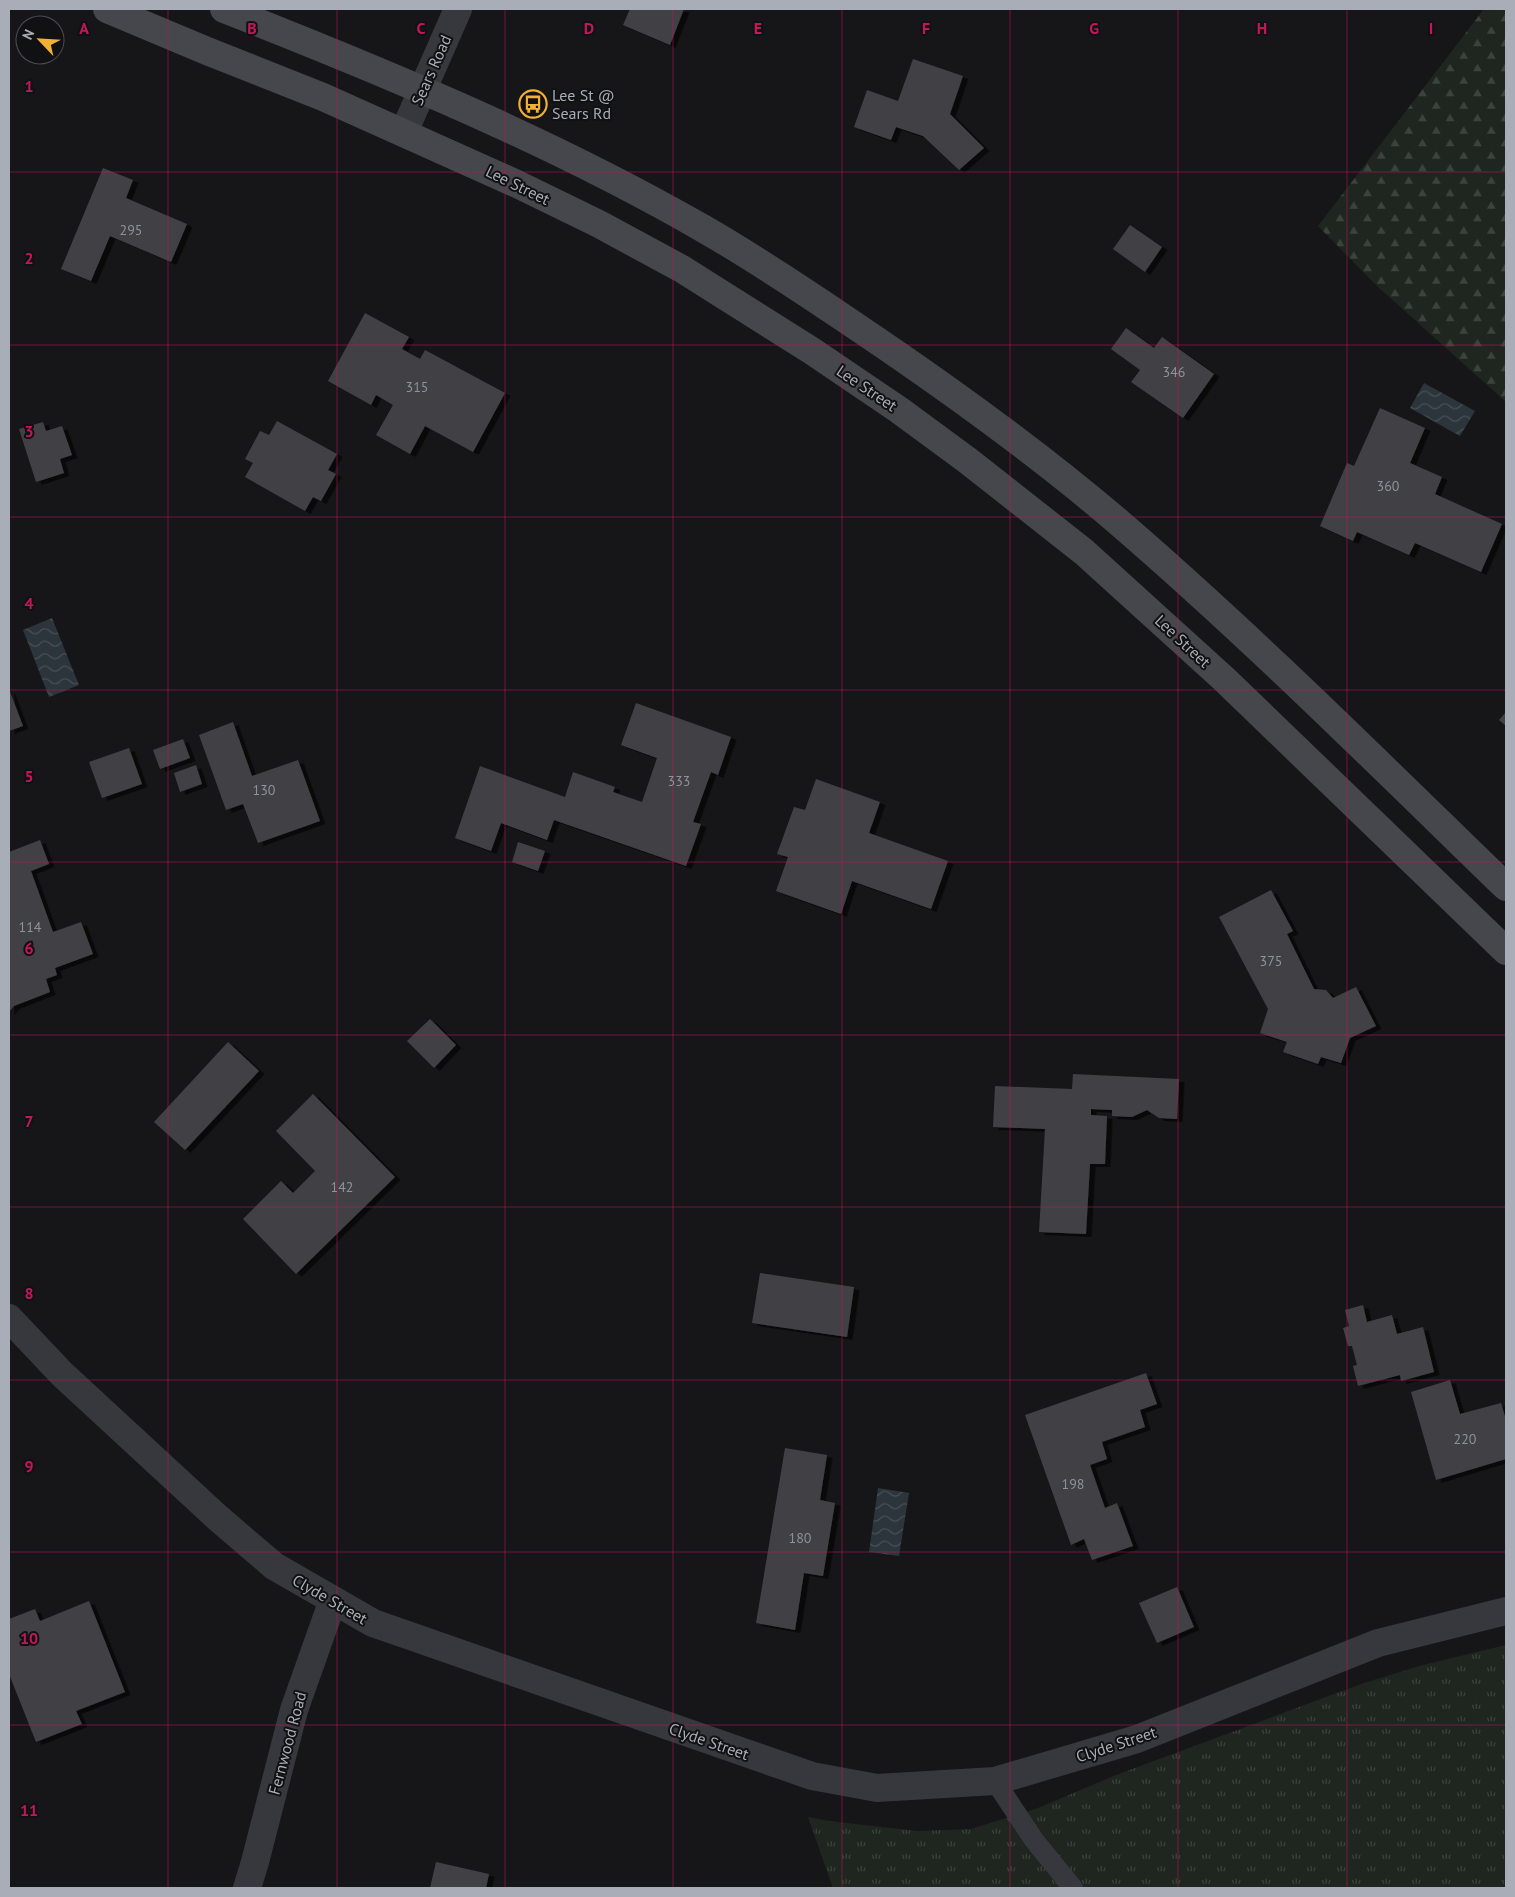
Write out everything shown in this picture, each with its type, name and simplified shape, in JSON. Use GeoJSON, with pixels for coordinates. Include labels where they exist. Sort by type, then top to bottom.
{"type":"FeatureCollection","features":[{"type":"Feature","properties":{"kind":"main road","name":"Lee Street"},"geometry":{"type":"LineString","coordinates":[[106,9],[323,96],[517,184],[591,220],[682,269],[820,356],[899,410],[967,460],[1084,552],[1224,679],[1506,950]]}},
{"type":"Feature","properties":{"kind":"main road"},"geometry":{"type":"LineString","coordinates":[[224,9],[341,55],[422,90],[519,134],[620,184],[705,230],[837,313],[938,382],[1059,474],[1167,565],[1256,646],[1506,887]]}},
{"type":"Feature","properties":{"kind":"street","name":"Sears Road"},"geometry":{"type":"LineString","coordinates":[[404,132],[458,9]]}},
{"type":"Feature","properties":{"kind":"street","name":"Clyde Street"},"geometry":{"type":"LineString","coordinates":[[9,1318],[62,1374],[218,1518],[274,1566],[373,1624],[812,1776],[877,1788],[995,1781],[1137,1739],[1378,1643],[1506,1611]]}},
{"type":"Feature","properties":{"kind":"street","name":"Fernwood Road"},"geometry":{"type":"LineString","coordinates":[[247,1888],[294,1710],[333,1600]]}},
{"type":"Feature","properties":{"kind":"lane"},"geometry":{"type":"LineString","coordinates":[[995,1781],[1034,1840],[1073,1888]]}},
{"type":"Feature","properties":{"kind":"green space"},"geometry":{"type":"Polygon","coordinates":[[[1484,9],[1506,9],[1506,402],[1377,286],[1318,226],[1484,9]]]}},
{"type":"Feature","properties":{"kind":"green space"},"geometry":{"type":"Polygon","coordinates":[[[1506,1645],[1506,1888],[833,1888],[808,1817],[917,1831],[971,1829],[1038,1808],[1116,1775],[1364,1683],[1423,1665],[1506,1645]]]}},
{"type":"Feature","properties":{"kind":"water"},"geometry":{"type":"Polygon","coordinates":[[[1424,383],[1475,411],[1460,436],[1410,408],[1424,383]]]}},
{"type":"Feature","properties":{"kind":"water"},"geometry":{"type":"Polygon","coordinates":[[[52,618],[79,685],[49,697],[23,630],[52,618]]]}},
{"type":"Feature","properties":{"kind":"water"},"geometry":{"type":"Polygon","coordinates":[[[878,1488],[909,1493],[899,1556],[869,1552],[878,1488]]]}},
{"type":"Feature","properties":{"kind":"building"},"geometry":{"type":"Polygon","coordinates":[[[630,9],[684,9],[670,45],[623,25],[630,9]]]}},
{"type":"Feature","properties":{"kind":"building"},"geometry":{"type":"Polygon","coordinates":[[[913,59],[963,76],[950,114],[984,148],[959,170],[923,136],[896,127],[891,140],[854,127],[867,90],[898,101],[913,59]]]}},
{"type":"Feature","properties":{"kind":"building"},"geometry":{"type":"Polygon","coordinates":[[[103,168],[133,180],[126,198],[187,224],[171,262],[110,236],[91,281],[61,269],[103,168]]]}},
{"type":"Feature","properties":{"kind":"building"},"geometry":{"type":"Polygon","coordinates":[[[1130,225],[1162,247],[1145,272],[1113,249],[1130,225]]]}},
{"type":"Feature","properties":{"kind":"building"},"geometry":{"type":"Polygon","coordinates":[[[365,313],[409,337],[402,349],[420,359],[425,350],[505,393],[473,452],[425,426],[410,454],[376,435],[393,405],[376,395],[371,405],[328,381],[365,313]]]}},
{"type":"Feature","properties":{"kind":"building"},"geometry":{"type":"Polygon","coordinates":[[[1126,328],[1154,348],[1162,337],[1214,374],[1183,418],[1131,382],[1140,370],[1111,349],[1126,328]]]}},
{"type":"Feature","properties":{"kind":"building"},"geometry":{"type":"Polygon","coordinates":[[[1380,408],[1425,428],[1410,463],[1442,477],[1435,494],[1502,524],[1481,572],[1415,543],[1409,555],[1357,532],[1353,541],[1320,526],[1347,463],[1354,466],[1380,408]]]}},
{"type":"Feature","properties":{"kind":"building"},"geometry":{"type":"Polygon","coordinates":[[[277,421],[337,454],[328,470],[336,474],[321,501],[313,497],[305,511],[245,477],[253,463],[245,459],[260,431],[269,435],[277,421]]]}},
{"type":"Feature","properties":{"kind":"building"},"geometry":{"type":"Polygon","coordinates":[[[43,422],[46,431],[62,426],[72,455],[60,459],[64,473],[36,482],[19,429],[43,422]]]}},
{"type":"Feature","properties":{"kind":"building"},"geometry":{"type":"Polygon","coordinates":[[[9,689],[23,726],[9,731],[9,689]]]}},
{"type":"Feature","properties":{"kind":"building"},"geometry":{"type":"Polygon","coordinates":[[[636,703],[731,737],[718,775],[711,772],[693,822],[701,824],[686,866],[554,820],[547,840],[501,823],[491,851],[455,838],[480,766],[565,797],[573,772],[615,787],[613,792],[642,802],[657,758],[621,745],[636,703]]]}},
{"type":"Feature","properties":{"kind":"building"},"geometry":{"type":"Polygon","coordinates":[[[1506,712],[1506,726],[1499,720],[1506,712]]]}},
{"type":"Feature","properties":{"kind":"building"},"geometry":{"type":"Polygon","coordinates":[[[233,722],[252,776],[298,760],[320,821],[258,843],[243,804],[226,810],[199,735],[233,722]]]}},
{"type":"Feature","properties":{"kind":"building"},"geometry":{"type":"Polygon","coordinates":[[[183,739],[190,758],[160,769],[153,750],[183,739]]]}},
{"type":"Feature","properties":{"kind":"building"},"geometry":{"type":"Polygon","coordinates":[[[129,748],[142,784],[102,798],[89,762],[129,748]]]}},
{"type":"Feature","properties":{"kind":"building"},"geometry":{"type":"Polygon","coordinates":[[[196,765],[202,784],[180,792],[174,773],[196,765]]]}},
{"type":"Feature","properties":{"kind":"building"},"geometry":{"type":"Polygon","coordinates":[[[816,779],[880,802],[869,833],[948,861],[931,909],[852,881],[841,914],[776,891],[788,857],[777,854],[794,807],[805,810],[816,779]]]}},
{"type":"Feature","properties":{"kind":"building"},"geometry":{"type":"Polygon","coordinates":[[[40,840],[49,864],[31,871],[53,932],[81,922],[93,954],[55,968],[57,975],[46,979],[50,992],[14,1006],[9,1012],[9,852],[40,840]]]}},
{"type":"Feature","properties":{"kind":"building"},"geometry":{"type":"Polygon","coordinates":[[[518,842],[545,851],[538,871],[512,862],[518,842]]]}},
{"type":"Feature","properties":{"kind":"building"},"geometry":{"type":"Polygon","coordinates":[[[1271,890],[1293,931],[1287,934],[1314,989],[1326,990],[1333,998],[1356,987],[1376,1026],[1350,1038],[1341,1063],[1321,1057],[1318,1064],[1283,1052],[1287,1042],[1260,1033],[1268,1009],[1219,917],[1271,890]]]}},
{"type":"Feature","properties":{"kind":"building"},"geometry":{"type":"Polygon","coordinates":[[[430,1019],[456,1045],[434,1068],[407,1041],[430,1019]]]}},
{"type":"Feature","properties":{"kind":"building"},"geometry":{"type":"Polygon","coordinates":[[[228,1042],[259,1071],[185,1150],[154,1122],[228,1042]]]}},
{"type":"Feature","properties":{"kind":"building"},"geometry":{"type":"Polygon","coordinates":[[[1073,1074],[1179,1079],[1177,1119],[1159,1118],[1147,1110],[1132,1117],[1112,1116],[1112,1110],[1091,1109],[1091,1115],[1107,1116],[1105,1164],[1090,1164],[1086,1234],[1039,1232],[1045,1129],[993,1127],[995,1086],[1072,1089],[1073,1074]]]}},
{"type":"Feature","properties":{"kind":"building"},"geometry":{"type":"Polygon","coordinates":[[[313,1094],[395,1177],[296,1274],[243,1219],[281,1181],[293,1193],[315,1171],[276,1131],[313,1094]]]}},
{"type":"Feature","properties":{"kind":"building"},"geometry":{"type":"Polygon","coordinates":[[[760,1273],[854,1287],[847,1337],[752,1323],[760,1273]]]}},
{"type":"Feature","properties":{"kind":"building"},"geometry":{"type":"Polygon","coordinates":[[[1363,1305],[1367,1322],[1392,1315],[1397,1334],[1423,1327],[1434,1372],[1401,1381],[1400,1375],[1358,1386],[1353,1366],[1357,1365],[1352,1346],[1348,1346],[1343,1328],[1349,1326],[1345,1310],[1363,1305]]]}},
{"type":"Feature","properties":{"kind":"building"},"geometry":{"type":"Polygon","coordinates":[[[1146,1373],[1157,1404],[1140,1410],[1145,1427],[1102,1442],[1107,1459],[1090,1465],[1105,1508],[1117,1503],[1133,1546],[1092,1560],[1084,1539],[1071,1545],[1025,1415],[1146,1373]]]}},
{"type":"Feature","properties":{"kind":"building"},"geometry":{"type":"Polygon","coordinates":[[[1450,1380],[1460,1414],[1501,1403],[1506,1420],[1506,1459],[1436,1480],[1411,1392],[1450,1380]]]}},
{"type":"Feature","properties":{"kind":"building"},"geometry":{"type":"Polygon","coordinates":[[[785,1448],[827,1455],[820,1500],[835,1503],[823,1576],[804,1573],[795,1630],[756,1623],[785,1448]]]}},
{"type":"Feature","properties":{"kind":"building"},"geometry":{"type":"Polygon","coordinates":[[[1177,1587],[1194,1627],[1157,1643],[1139,1603],[1177,1587]]]}},
{"type":"Feature","properties":{"kind":"building"},"geometry":{"type":"Polygon","coordinates":[[[89,1601],[125,1692],[76,1711],[82,1724],[36,1742],[9,1674],[9,1619],[35,1609],[40,1621],[89,1601]]]}},
{"type":"Feature","properties":{"kind":"building"},"geometry":{"type":"Polygon","coordinates":[[[436,1862],[489,1874],[486,1888],[430,1888],[436,1862]]]}},
{"type":"Feature","properties":{"kind":"place","name":"Lee St @ Sears Rd"},"geometry":{"type":"Point","coordinates":[533,104]}}]}
